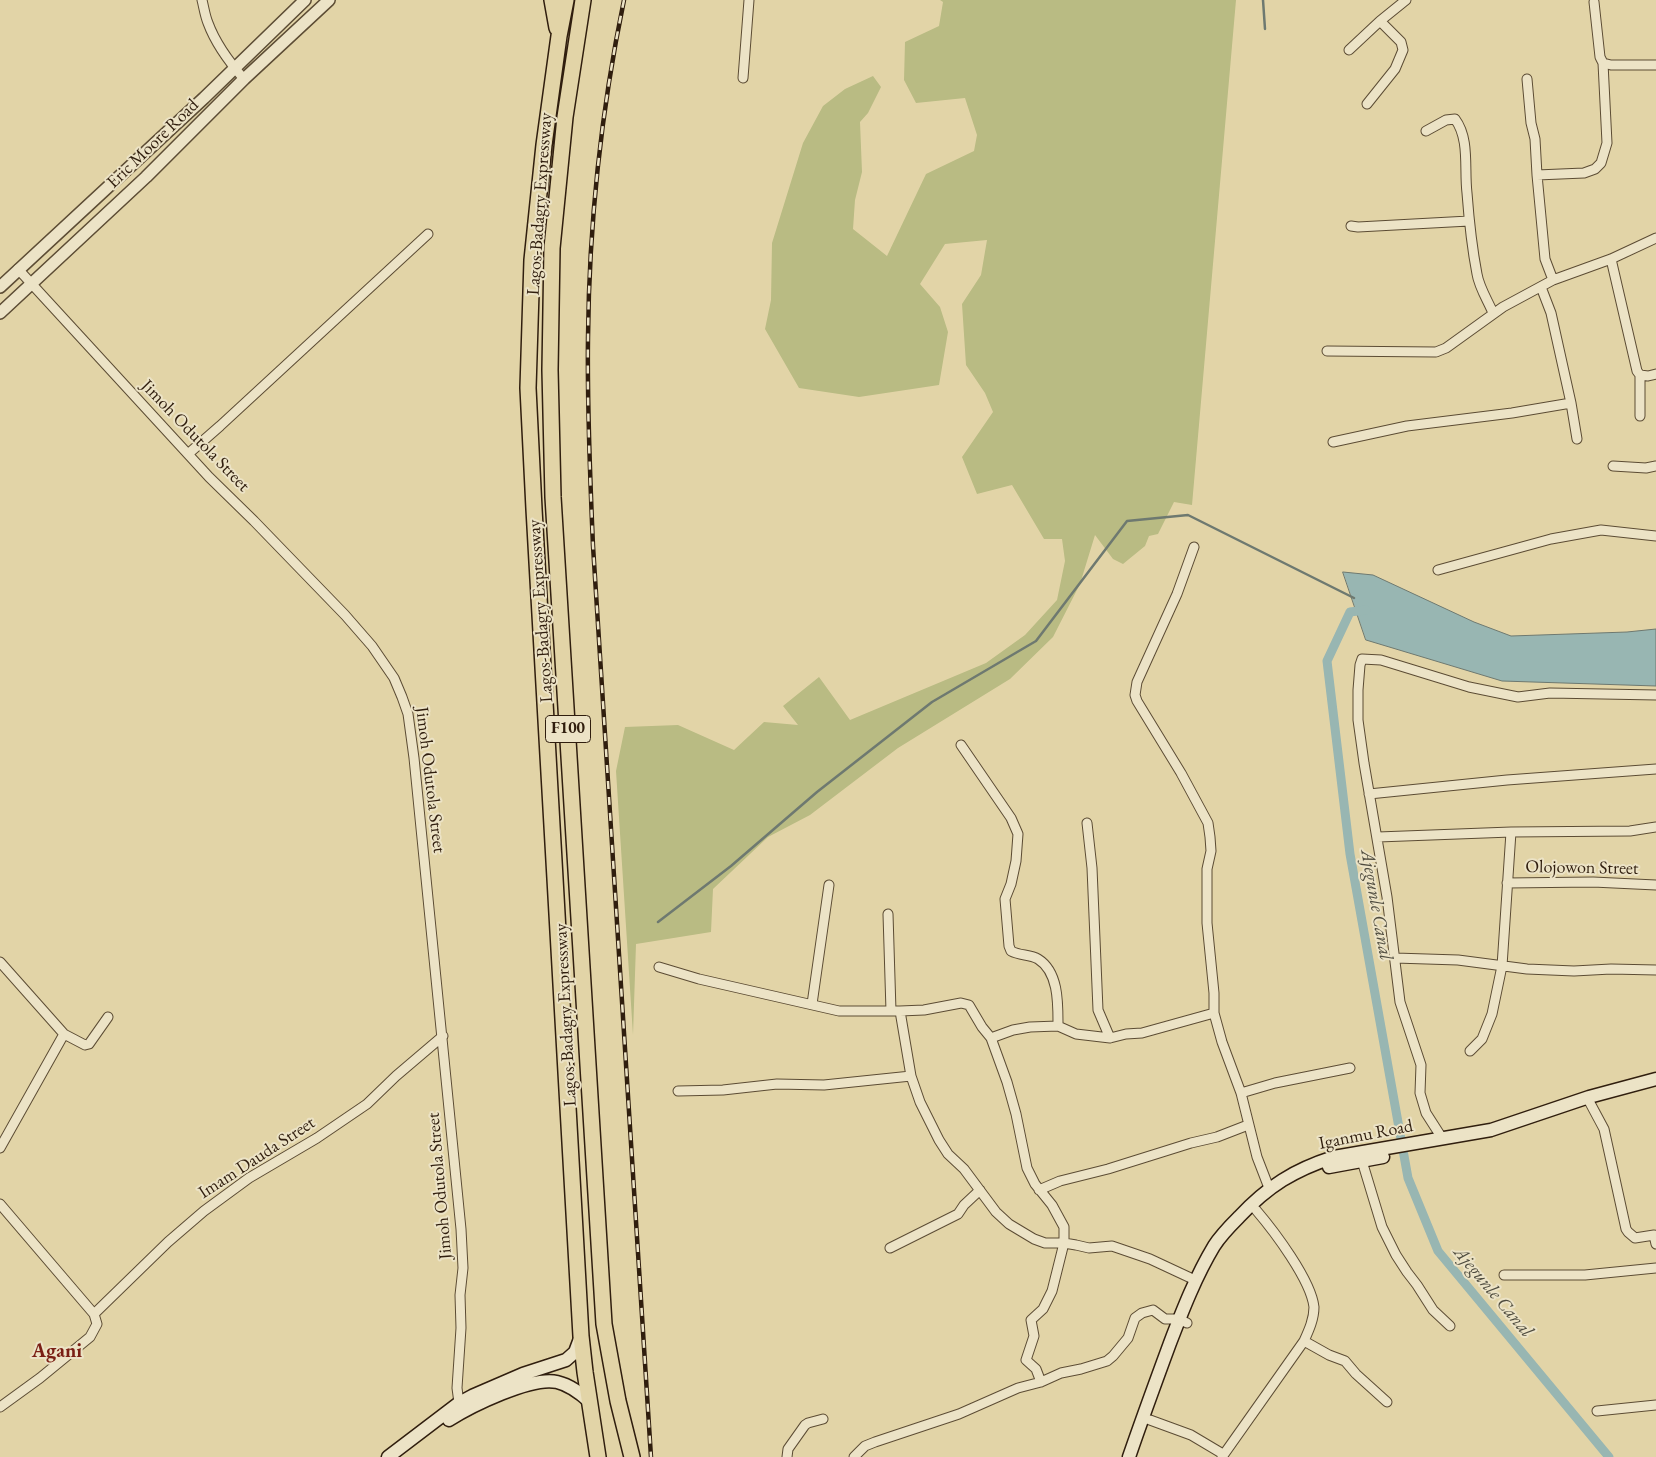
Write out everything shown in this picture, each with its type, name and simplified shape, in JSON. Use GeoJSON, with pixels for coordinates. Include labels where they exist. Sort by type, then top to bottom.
{"type":"FeatureCollection","features":[{"type":"Feature","properties":{"kind":"highway"},"geometry":{"type":"LineString","coordinates":[[552,0],[559,36]]}},
{"type":"Feature","properties":{"kind":"highway","name":"Lagos-Badagry Expressway"},"geometry":{"type":"LineString","coordinates":[[566,0],[559,36],[544,145],[532,260],[528,388],[581,1336],[598,1457]]}},
{"type":"Feature","properties":{"kind":"highway","name":"Lagos-Badagry Expressway"},"geometry":{"type":"LineString","coordinates":[[583,0],[568,99],[552,248],[550,370],[553,497],[604,1324],[618,1401],[632,1457]]}},
{"type":"Feature","properties":{"kind":"main road","name":"Iganmu Road"},"geometry":{"type":"LineString","coordinates":[[1129,1457],[1183,1321],[1222,1249],[1232,1235],[1274,1194],[1316,1172],[1336,1165],[1427,1144],[1442,1138],[1491,1130],[1656,1079]]}},
{"type":"Feature","properties":{"kind":"main road","name":"Iganmu Road"},"geometry":{"type":"LineString","coordinates":[[1427,1144],[1443,1145],[1490,1135],[1589,1099],[1656,1084]]}},
{"type":"Feature","properties":{"kind":"main road","name":"Iganmu Road"},"geometry":{"type":"LineString","coordinates":[[1137,1457],[1195,1280],[1226,1230],[1250,1204],[1269,1188],[1313,1164],[1348,1154],[1369,1157]]}},
{"type":"Feature","properties":{"kind":"main road"},"geometry":{"type":"LineString","coordinates":[[399,1457],[472,1396],[523,1374],[566,1360],[574,1352],[581,1336]]}},
{"type":"Feature","properties":{"kind":"main road"},"geometry":{"type":"LineString","coordinates":[[388,1457],[461,1407],[547,1381],[566,1385],[580,1393],[590,1402]]}},
{"type":"Feature","properties":{"kind":"street"},"geometry":{"type":"LineString","coordinates":[[202,0],[207,21],[213,35],[234,68],[244,79]]}},
{"type":"Feature","properties":{"kind":"street","name":"Eric Moore Road"},"geometry":{"type":"LineString","coordinates":[[0,287],[305,0]]}},
{"type":"Feature","properties":{"kind":"street","name":"Eric Moore Road"},"geometry":{"type":"LineString","coordinates":[[0,313],[146,177],[244,79],[329,0]]}},
{"type":"Feature","properties":{"kind":"street"},"geometry":{"type":"LineString","coordinates":[[743,78],[749,0]]}},
{"type":"Feature","properties":{"kind":"street"},"geometry":{"type":"LineString","coordinates":[[1349,50],[1406,0]]}},
{"type":"Feature","properties":{"kind":"street"},"geometry":{"type":"LineString","coordinates":[[1537,174],[1584,173],[1595,170],[1601,163],[1607,143],[1603,63],[1600,57],[1594,2]]}},
{"type":"Feature","properties":{"kind":"street"},"geometry":{"type":"LineString","coordinates":[[1367,104],[1395,69],[1403,50],[1401,42],[1380,21]]}},
{"type":"Feature","properties":{"kind":"street"},"geometry":{"type":"LineString","coordinates":[[1603,63],[1611,65],[1656,65]]}},
{"type":"Feature","properties":{"kind":"street"},"geometry":{"type":"LineString","coordinates":[[1527,79],[1531,123],[1535,139],[1544,259],[1553,280]]}},
{"type":"Feature","properties":{"kind":"street"},"geometry":{"type":"LineString","coordinates":[[1426,131],[1446,120],[1455,118],[1461,127],[1466,157],[1466,191],[1469,221],[1477,276],[1493,313]]}},
{"type":"Feature","properties":{"kind":"street"},"geometry":{"type":"LineString","coordinates":[[1351,226],[1469,221]]}},
{"type":"Feature","properties":{"kind":"street"},"geometry":{"type":"LineString","coordinates":[[188,454],[428,234]]}},
{"type":"Feature","properties":{"kind":"street"},"geometry":{"type":"LineString","coordinates":[[1327,351],[1436,352],[1446,348],[1493,313],[1553,280],[1612,259],[1656,238]]}},
{"type":"Feature","properties":{"kind":"street"},"geometry":{"type":"LineString","coordinates":[[1612,259],[1637,372],[1640,375],[1640,416]]}},
{"type":"Feature","properties":{"kind":"street","name":"Jimoh Odutola Street"},"geometry":{"type":"LineString","coordinates":[[18,269],[188,454],[345,615],[394,678],[402,697],[408,714],[414,758],[461,1229],[463,1268],[460,1295],[461,1328],[457,1388],[461,1407]]}},
{"type":"Feature","properties":{"kind":"street"},"geometry":{"type":"LineString","coordinates":[[1541,287],[1551,313],[1572,403],[1577,439]]}},
{"type":"Feature","properties":{"kind":"street"},"geometry":{"type":"LineString","coordinates":[[1640,375],[1656,374]]}},
{"type":"Feature","properties":{"kind":"street"},"geometry":{"type":"LineString","coordinates":[[1333,442],[1407,426],[1512,414],[1572,403]]}},
{"type":"Feature","properties":{"kind":"street"},"geometry":{"type":"LineString","coordinates":[[1613,466],[1646,468],[1656,466]]}},
{"type":"Feature","properties":{"kind":"street"},"geometry":{"type":"LineString","coordinates":[[1438,570],[1551,539],[1601,530],[1656,536]]}},
{"type":"Feature","properties":{"kind":"street"},"geometry":{"type":"LineString","coordinates":[[1194,547],[1177,594],[1137,682],[1135,695],[1208,823],[1211,851],[1207,869],[1207,923],[1214,993],[1214,1013],[1222,1042],[1241,1093],[1257,1157],[1269,1188]]}},
{"type":"Feature","properties":{"kind":"street"},"geometry":{"type":"LineString","coordinates":[[1442,1138],[1426,1113],[1420,1093],[1421,1065],[1400,1002],[1378,837],[1369,794],[1358,720],[1358,690],[1362,659],[1380,660],[1469,687],[1518,697],[1550,694],[1656,695]]}},
{"type":"Feature","properties":{"kind":"street"},"geometry":{"type":"LineString","coordinates":[[961,745],[1011,818],[1018,834],[1016,862],[1005,899],[1009,946],[1011,952],[1038,959],[1049,969],[1058,1000],[1058,1026]]}},
{"type":"Feature","properties":{"kind":"street"},"geometry":{"type":"LineString","coordinates":[[1369,794],[1507,780],[1656,770]]}},
{"type":"Feature","properties":{"kind":"street"},"geometry":{"type":"LineString","coordinates":[[1087,823],[1092,878],[1098,1010],[1110,1038]]}},
{"type":"Feature","properties":{"kind":"street"},"geometry":{"type":"LineString","coordinates":[[1378,837],[1510,832],[1630,831],[1656,827]]}},
{"type":"Feature","properties":{"kind":"street"},"geometry":{"type":"LineString","coordinates":[[1470,1051],[1482,1039],[1492,1014],[1502,966],[1510,832]]}},
{"type":"Feature","properties":{"kind":"street","name":"Olojowon Street"},"geometry":{"type":"LineString","coordinates":[[1507,884],[1593,882],[1656,885]]}},
{"type":"Feature","properties":{"kind":"street"},"geometry":{"type":"LineString","coordinates":[[812,1004],[829,885]]}},
{"type":"Feature","properties":{"kind":"street"},"geometry":{"type":"LineString","coordinates":[[888,914],[896,1011],[911,1076],[920,1102],[948,1154],[964,1169],[996,1212],[1009,1224],[1034,1239],[1045,1243],[1076,1244],[1088,1248],[1112,1246],[1150,1259],[1195,1280]]}},
{"type":"Feature","properties":{"kind":"street"},"geometry":{"type":"LineString","coordinates":[[1395,958],[1458,960],[1526,969],[1574,971],[1611,969],[1656,970]]}},
{"type":"Feature","properties":{"kind":"street"},"geometry":{"type":"LineString","coordinates":[[0,962],[64,1034],[85,1045],[89,1044],[108,1016]]}},
{"type":"Feature","properties":{"kind":"street"},"geometry":{"type":"LineString","coordinates":[[659,967],[699,979],[840,1011],[924,1010],[961,1003],[970,1005],[982,1028],[991,1038],[1007,1082],[1016,1114],[1027,1168],[1039,1190],[1052,1205],[1064,1227],[1064,1243],[1052,1292],[1043,1309],[1031,1320],[1034,1336],[1026,1360],[1036,1369],[1041,1382]]}},
{"type":"Feature","properties":{"kind":"street"},"geometry":{"type":"LineString","coordinates":[[991,1038],[1013,1030],[1058,1026],[1076,1034],[1110,1038],[1142,1033],[1214,1013]]}},
{"type":"Feature","properties":{"kind":"street"},"geometry":{"type":"LineString","coordinates":[[0,1148],[64,1034]]}},
{"type":"Feature","properties":{"kind":"street","name":"Imam Dauda Street"},"geometry":{"type":"LineString","coordinates":[[94,1314],[168,1242],[204,1211],[249,1178],[318,1138],[367,1104],[396,1076],[443,1036]]}},
{"type":"Feature","properties":{"kind":"street"},"geometry":{"type":"LineString","coordinates":[[1241,1093],[1275,1083],[1350,1068]]}},
{"type":"Feature","properties":{"kind":"street"},"geometry":{"type":"LineString","coordinates":[[678,1091],[723,1090],[777,1084],[824,1085],[911,1076]]}},
{"type":"Feature","properties":{"kind":"street"},"geometry":{"type":"LineString","coordinates":[[1589,1099],[1604,1129],[1626,1229],[1635,1238],[1654,1234],[1656,1244]]}},
{"type":"Feature","properties":{"kind":"street"},"geometry":{"type":"LineString","coordinates":[[1039,1190],[1060,1181],[1217,1137],[1248,1125]]}},
{"type":"Feature","properties":{"kind":"street"},"geometry":{"type":"LineString","coordinates":[[1369,1157],[1382,1227],[1396,1255],[1432,1310],[1450,1326]]}},
{"type":"Feature","properties":{"kind":"street"},"geometry":{"type":"LineString","coordinates":[[890,1248],[958,1214],[964,1204],[980,1190]]}},
{"type":"Feature","properties":{"kind":"street"},"geometry":{"type":"LineString","coordinates":[[0,1204],[94,1314],[96,1324],[90,1337],[40,1378],[0,1407]]}},
{"type":"Feature","properties":{"kind":"street"},"geometry":{"type":"LineString","coordinates":[[1150,1420],[1191,1435],[1223,1455],[1304,1340],[1311,1324],[1314,1309],[1308,1288],[1286,1248],[1256,1210]]}},
{"type":"Feature","properties":{"kind":"street"},"geometry":{"type":"LineString","coordinates":[[1504,1275],[1585,1275],[1656,1268]]}},
{"type":"Feature","properties":{"kind":"street"},"geometry":{"type":"LineString","coordinates":[[854,1457],[866,1446],[875,1442],[959,1414],[1018,1388],[1106,1361],[1113,1356],[1128,1338],[1135,1318],[1142,1313],[1153,1310],[1165,1318],[1183,1321]]}},
{"type":"Feature","properties":{"kind":"street"},"geometry":{"type":"LineString","coordinates":[[1304,1340],[1330,1355],[1346,1361],[1356,1374],[1387,1402]]}},
{"type":"Feature","properties":{"kind":"street"},"geometry":{"type":"LineString","coordinates":[[1597,1411],[1656,1404]]}},
{"type":"Feature","properties":{"kind":"street"},"geometry":{"type":"LineString","coordinates":[[787,1457],[788,1450],[805,1425],[823,1419]]}},
{"type":"Feature","properties":{"kind":"green space"},"geometry":{"type":"Polygon","coordinates":[[[940,0],[1236,0],[1192,505],[1174,502],[1158,534],[1149,536],[1145,546],[1123,564],[1113,559],[1095,535],[1080,584],[1053,637],[1010,679],[898,748],[810,815],[768,837],[713,889],[711,932],[636,944],[633,1035],[616,771],[625,727],[678,725],[734,750],[764,722],[798,725],[783,706],[819,677],[850,720],[986,663],[1025,635],[1057,600],[1065,561],[1062,539],[1044,539],[1012,485],[977,494],[962,457],[993,412],[985,393],[966,365],[962,304],[981,275],[987,240],[945,244],[920,284],[940,307],[948,332],[939,385],[859,397],[799,388],[765,329],[771,300],[772,243],[803,143],[823,106],[845,89],[873,76],[881,87],[868,113],[860,122],[862,172],[855,200],[853,229],[887,256],[926,174],[974,151],[977,135],[965,98],[916,103],[904,80],[905,42],[939,26],[943,2],[940,0]]]}},
{"type":"Feature","properties":{"kind":"water"},"geometry":{"type":"Polygon","coordinates":[[[1343,572],[1373,575],[1474,622],[1511,636],[1627,632],[1656,629],[1656,686],[1502,681],[1366,640],[1343,572]]]}},
{"type":"Feature","properties":{"kind":"waterway"},"geometry":{"type":"LineString","coordinates":[[1263,0],[1265,29]]}},
{"type":"Feature","properties":{"kind":"waterway"},"geometry":{"type":"LineString","coordinates":[[658,922],[731,866],[817,792],[932,702],[1036,641],[1127,521],[1188,515],[1354,598]]}},
{"type":"Feature","properties":{"kind":"waterway","name":"Ajegunle Canal"},"geometry":{"type":"LineString","coordinates":[[1366,610],[1350,612],[1327,661],[1350,854],[1408,1178],[1438,1251],[1609,1457]]}},
{"type":"Feature","properties":{"kind":"railway"},"geometry":{"type":"LineString","coordinates":[[624,0],[603,126],[594,211],[589,296],[588,416],[593,546],[651,1457]]}},
{"type":"Feature","properties":{"kind":"district","name":"Agani"},"geometry":{"type":"Point","coordinates":[57,1352]}}]}
